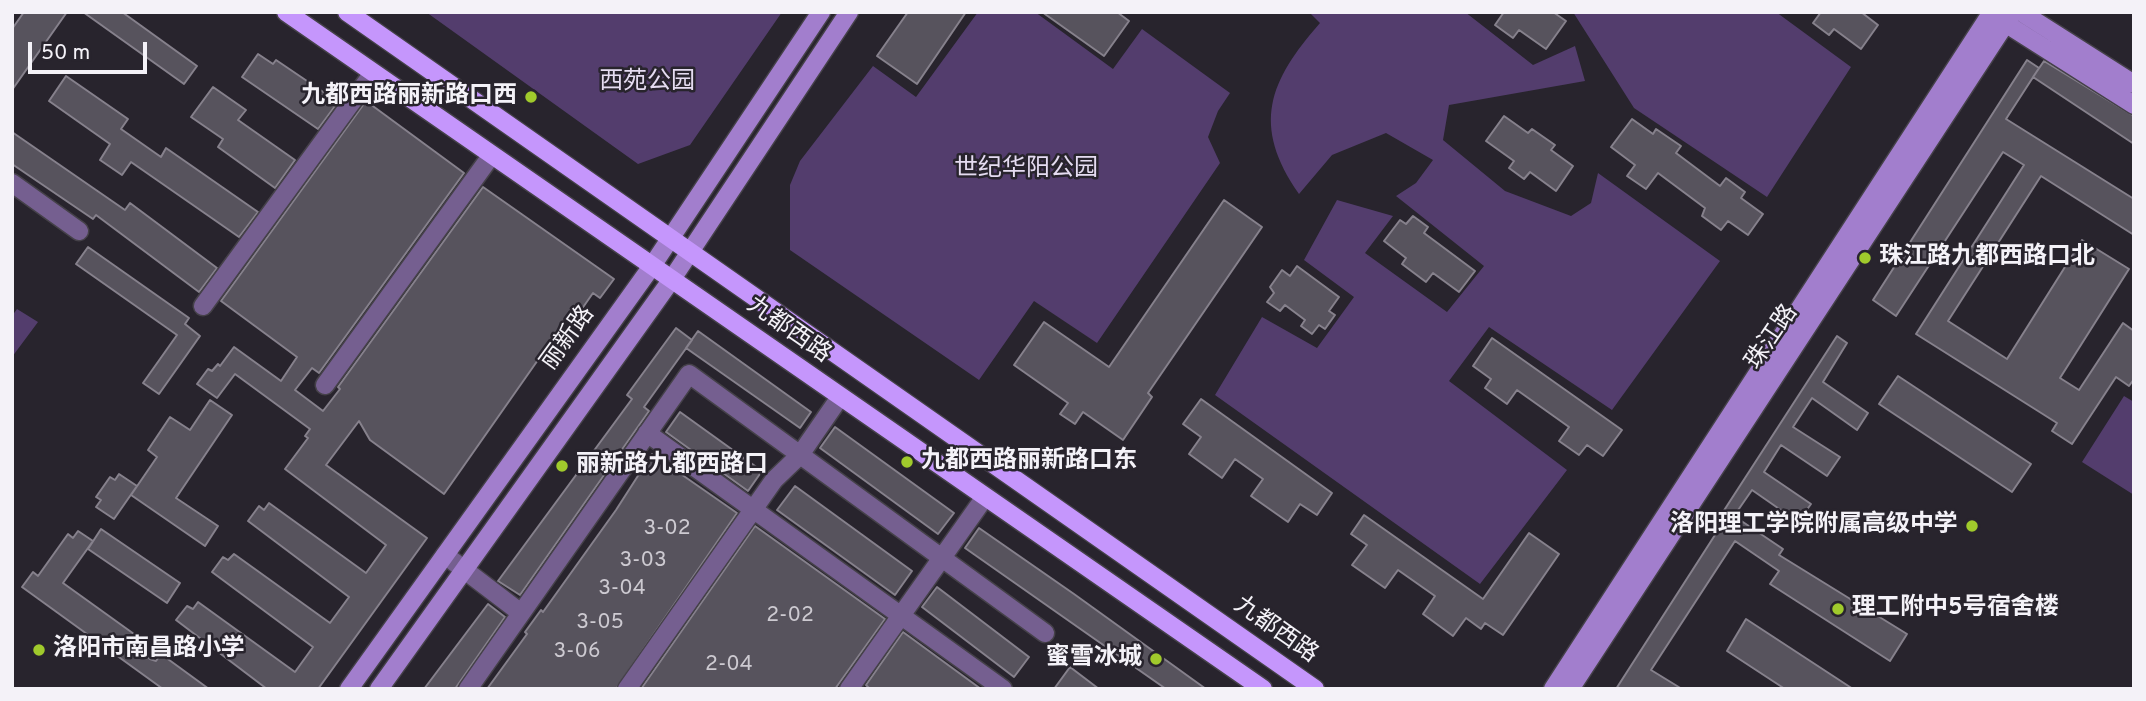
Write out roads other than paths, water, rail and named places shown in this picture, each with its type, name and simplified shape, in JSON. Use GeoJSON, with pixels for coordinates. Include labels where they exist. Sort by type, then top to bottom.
{"type":"FeatureCollection","features":[{"type":"Feature","properties":{"kind":"main road","name":"九都西路"},"geometry":{"type":"LineString","coordinates":[[286,12],[1263,689]]}},
{"type":"Feature","properties":{"kind":"main road","name":"九都西路"},"geometry":{"type":"LineString","coordinates":[[347,12],[1315,689]]}},
{"type":"Feature","properties":{"kind":"main road","name":"丽新路"},"geometry":{"type":"LineString","coordinates":[[349,689],[652,266],[821,12]]}},
{"type":"Feature","properties":{"kind":"main road","name":"丽新路"},"geometry":{"type":"LineString","coordinates":[[379,689],[672,279],[849,12]]}},
{"type":"Feature","properties":{"kind":"main road"},"geometry":{"type":"LineString","coordinates":[[2021,12],[2134,84]]}},
{"type":"Feature","properties":{"kind":"main road"},"geometry":{"type":"LineString","coordinates":[[1998,15],[2134,105]]}},
{"type":"Feature","properties":{"kind":"main road","name":"珠江路"},"geometry":{"type":"LineString","coordinates":[[1553,689],[1998,15]]}},
{"type":"Feature","properties":{"kind":"main road","name":"珠江路"},"geometry":{"type":"LineString","coordinates":[[1570,689],[1998,15]]}},
{"type":"Feature","properties":{"kind":"street"},"geometry":{"type":"LineString","coordinates":[[203,306],[373,73]]}},
{"type":"Feature","properties":{"kind":"street"},"geometry":{"type":"LineString","coordinates":[[325,385],[491,156]]}},
{"type":"Feature","properties":{"kind":"street"},"geometry":{"type":"LineString","coordinates":[[12,183],[79,231]]}},
{"type":"Feature","properties":{"kind":"street"},"geometry":{"type":"LineString","coordinates":[[468,689],[689,374],[1045,633]]}},
{"type":"Feature","properties":{"kind":"street"},"geometry":{"type":"LineString","coordinates":[[627,689],[774,480],[800,455],[840,397]]}},
{"type":"Feature","properties":{"kind":"street"},"geometry":{"type":"LineString","coordinates":[[647,433],[1003,689]]}},
{"type":"Feature","properties":{"kind":"street"},"geometry":{"type":"LineString","coordinates":[[849,689],[985,497]]}},
{"type":"Feature","properties":{"kind":"street"},"geometry":{"type":"LineString","coordinates":[[445,555],[522,612]]}},
{"type":"Feature","properties":{"kind":"place","name":"九都西路丽新路口西"},"geometry":{"type":"Point","coordinates":[531,97]}},
{"type":"Feature","properties":{"kind":"place","name":"珠江路九都西路口北"},"geometry":{"type":"Point","coordinates":[1865,258]}},
{"type":"Feature","properties":{"kind":"place","name":"九都西路丽新路口东"},"geometry":{"type":"Point","coordinates":[907,462]}},
{"type":"Feature","properties":{"kind":"place","name":"丽新路九都西路口"},"geometry":{"type":"Point","coordinates":[562,466]}},
{"type":"Feature","properties":{"kind":"place","name":"洛阳理工学院附属高级中学"},"geometry":{"type":"Point","coordinates":[1972,526]}},
{"type":"Feature","properties":{"kind":"place","name":"理工附中5号宿舍楼"},"geometry":{"type":"Point","coordinates":[1838,609]}},
{"type":"Feature","properties":{"kind":"place","name":"洛阳市南昌路小学"},"geometry":{"type":"Point","coordinates":[39,650]}},
{"type":"Feature","properties":{"kind":"place","name":"蜜雪冰城"},"geometry":{"type":"Point","coordinates":[1156,659]}},
{"type":"Feature","properties":{"kind":"park label","name":"西苑公园"},"geometry":{"type":"Point","coordinates":[647,83]}},
{"type":"Feature","properties":{"kind":"park label","name":"世纪华阳公园"},"geometry":{"type":"Point","coordinates":[1026,170]}}]}
